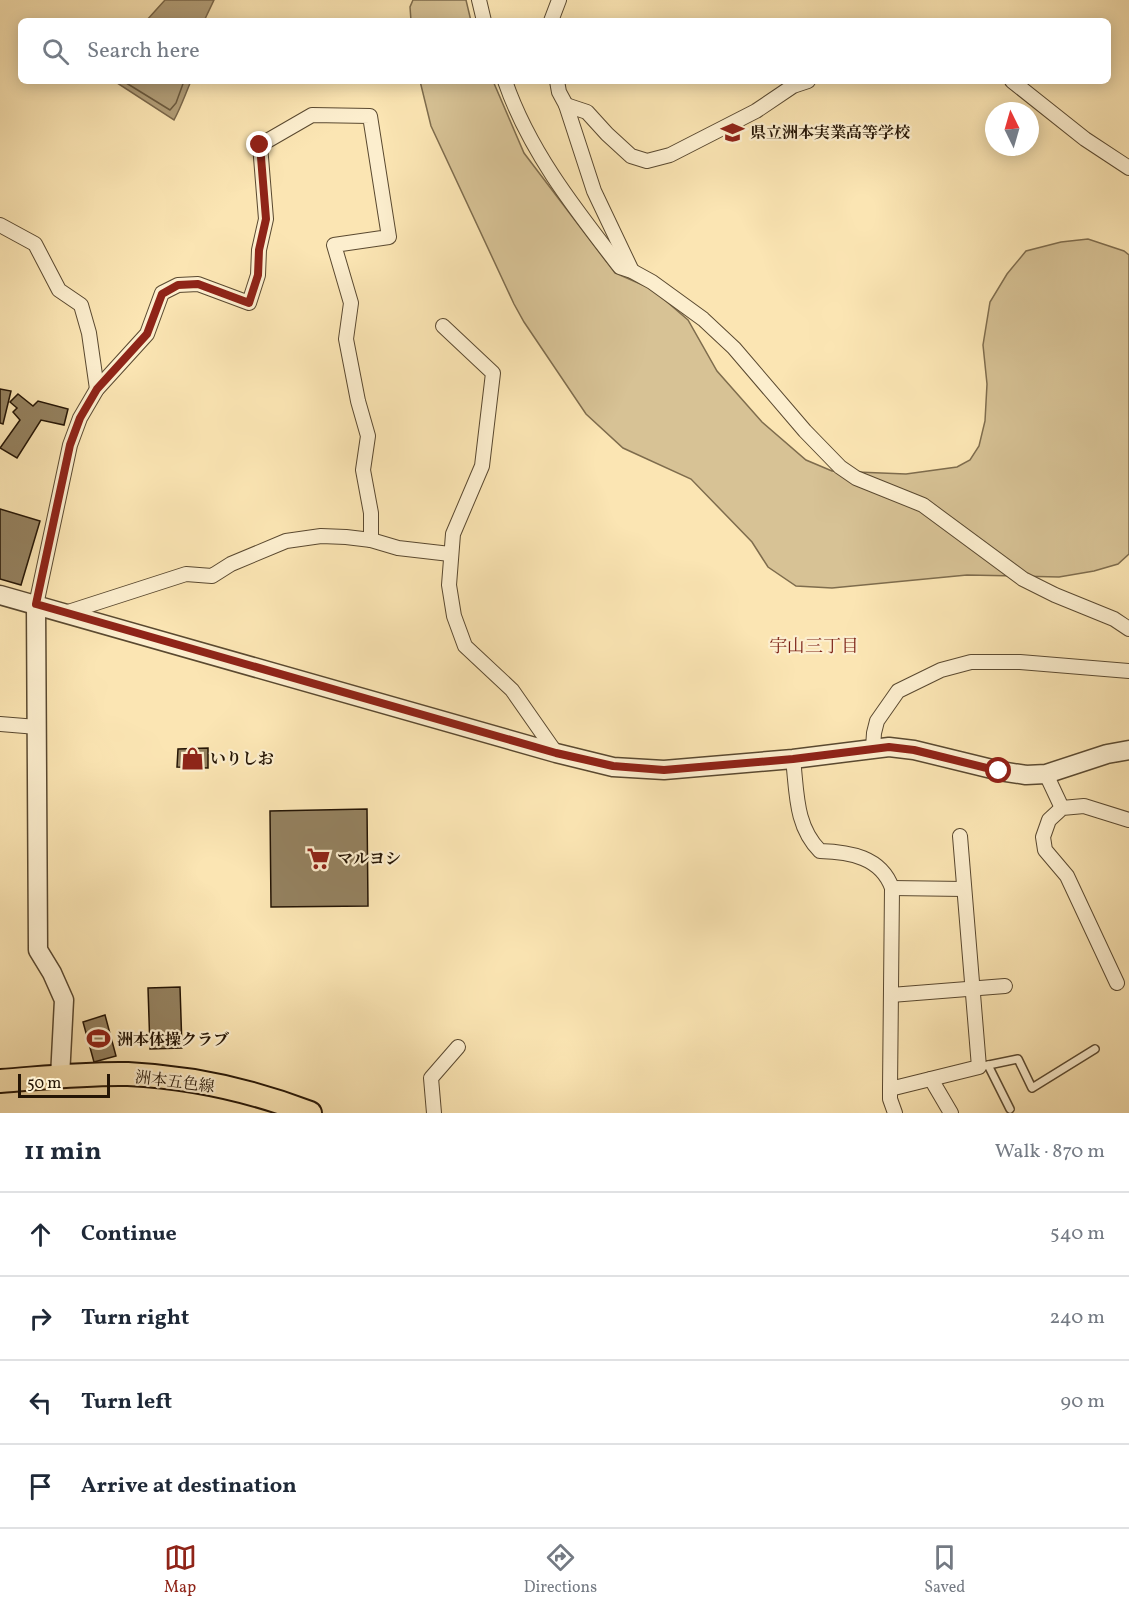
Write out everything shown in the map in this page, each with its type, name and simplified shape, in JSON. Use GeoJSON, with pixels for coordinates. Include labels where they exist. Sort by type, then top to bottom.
{"type":"FeatureCollection","features":[{"type":"Feature","properties":{"kind":"main road","name":"洲本五色線"},"geometry":{"type":"LineString","coordinates":[[0,1081],[129,1074],[228,1088],[276,1100],[310,1113]]}},
{"type":"Feature","properties":{"kind":"street"},"geometry":{"type":"LineString","coordinates":[[479,0],[483,18]]}},
{"type":"Feature","properties":{"kind":"street"},"geometry":{"type":"LineString","coordinates":[[553,18],[558,0]]}},
{"type":"Feature","properties":{"kind":"street"},"geometry":{"type":"LineString","coordinates":[[506,84],[514,108],[547,169],[570,203],[620,267],[652,282],[703,319],[734,348],[805,431],[840,467],[856,478],[922,505],[1023,579],[1128,626]]}},
{"type":"Feature","properties":{"kind":"street"},"geometry":{"type":"LineString","coordinates":[[558,84],[594,191],[632,271]]}},
{"type":"Feature","properties":{"kind":"street"},"geometry":{"type":"LineString","coordinates":[[566,105],[587,112],[631,156],[647,161],[670,155],[756,111],[799,84]]}},
{"type":"Feature","properties":{"kind":"street"},"geometry":{"type":"LineString","coordinates":[[1016,84],[1085,139],[1129,168]]}},
{"type":"Feature","properties":{"kind":"street"},"geometry":{"type":"LineString","coordinates":[[60,1077],[64,1000],[52,973],[38,950],[36,604],[70,445],[80,418],[97,389],[147,334],[162,294],[178,285],[198,284],[249,303],[258,275],[259,250],[266,219],[260,145],[312,115],[370,116],[389,237],[334,245],[351,303],[346,339],[368,436],[363,470],[371,513],[371,540]]}},
{"type":"Feature","properties":{"kind":"street"},"geometry":{"type":"LineString","coordinates":[[0,225],[35,244],[59,290],[81,305],[89,333],[97,389]]}},
{"type":"Feature","properties":{"kind":"street"},"geometry":{"type":"LineString","coordinates":[[443,326],[493,374],[482,466],[453,534],[449,585],[454,616],[465,646],[512,690],[556,753]]}},
{"type":"Feature","properties":{"kind":"street"},"geometry":{"type":"LineString","coordinates":[[65,613],[186,574],[212,576],[231,564],[286,541],[321,536],[371,540],[398,548],[450,554]]}},
{"type":"Feature","properties":{"kind":"street"},"geometry":{"type":"LineString","coordinates":[[0,595],[556,753],[613,766],[664,770],[793,759],[889,747],[914,750],[1012,774],[1046,774],[1107,754],[1129,750]]}},
{"type":"Feature","properties":{"kind":"street"},"geometry":{"type":"LineString","coordinates":[[873,748],[877,721],[898,691],[941,670],[971,662],[1020,662],[1129,671]]}},
{"type":"Feature","properties":{"kind":"street"},"geometry":{"type":"LineString","coordinates":[[0,724],[37,727]]}},
{"type":"Feature","properties":{"kind":"street"},"geometry":{"type":"LineString","coordinates":[[793,759],[801,822],[810,840],[820,851],[846,852],[878,866],[888,877],[892,888],[890,1099],[896,1113]]}},
{"type":"Feature","properties":{"kind":"street"},"geometry":{"type":"LineString","coordinates":[[1046,774],[1062,808]]}},
{"type":"Feature","properties":{"kind":"street"},"geometry":{"type":"LineString","coordinates":[[1117,983],[1067,876],[1045,850],[1042,837],[1050,820],[1062,808],[1084,806],[1129,820]]}},
{"type":"Feature","properties":{"kind":"street"},"geometry":{"type":"LineString","coordinates":[[890,1089],[983,1066],[973,988],[960,836]]}},
{"type":"Feature","properties":{"kind":"street"},"geometry":{"type":"LineString","coordinates":[[892,888],[964,889]]}},
{"type":"Feature","properties":{"kind":"street"},"geometry":{"type":"LineString","coordinates":[[891,995],[1005,986]]}},
{"type":"Feature","properties":{"kind":"street"},"geometry":{"type":"LineString","coordinates":[[434,1113],[431,1078],[458,1047]]}},
{"type":"Feature","properties":{"kind":"street"},"geometry":{"type":"LineString","coordinates":[[931,1079],[951,1113]]}},
{"type":"Feature","properties":{"kind":"lane"},"geometry":{"type":"LineString","coordinates":[[1010,1109],[983,1066],[1018,1059],[1032,1088],[1095,1049]]}},
{"type":"Feature","properties":{"kind":"shaded area"},"geometry":{"type":"Polygon","coordinates":[[[413,0],[466,0],[470,18],[411,18],[410,7],[413,0]]]}},
{"type":"Feature","properties":{"kind":"shaded area"},"geometry":{"type":"Polygon","coordinates":[[[421,84],[494,84],[524,153],[615,273],[652,289],[688,320],[717,371],[762,422],[806,460],[832,471],[906,474],[957,467],[970,460],[979,446],[985,421],[987,384],[983,345],[990,302],[1007,274],[1026,251],[1061,242],[1088,239],[1124,251],[1129,255],[1129,554],[1118,564],[1059,577],[967,575],[832,588],[796,586],[768,567],[752,542],[691,479],[623,448],[586,414],[514,304],[431,126],[421,84]]]}},
{"type":"Feature","properties":{"kind":"water"},"geometry":{"type":"Polygon","coordinates":[[[165,0],[214,0],[205,18],[149,18],[165,0]]]}},
{"type":"Feature","properties":{"kind":"water"},"geometry":{"type":"Polygon","coordinates":[[[119,84],[190,84],[174,120],[119,84]]]}},
{"type":"Feature","properties":{"kind":"building"},"geometry":{"type":"Polygon","coordinates":[[[0,389],[11,391],[3,424],[0,423],[0,389]]]}},
{"type":"Feature","properties":{"kind":"building"},"geometry":{"type":"Polygon","coordinates":[[[18,394],[33,406],[38,401],[68,409],[64,425],[41,420],[17,458],[0,448],[20,420],[13,412],[17,408],[10,402],[18,394]]]}},
{"type":"Feature","properties":{"kind":"building"},"geometry":{"type":"Polygon","coordinates":[[[0,509],[40,521],[21,585],[0,579],[0,509]]]}},
{"type":"Feature","properties":{"kind":"building","name":"いりしお"},"geometry":{"type":"Polygon","coordinates":[[[208,748],[208,768],[177,767],[178,749],[208,748]]]}},
{"type":"Feature","properties":{"kind":"building","name":"マルヨシ"},"geometry":{"type":"Polygon","coordinates":[[[367,809],[368,906],[271,907],[270,811],[367,809]]]}},
{"type":"Feature","properties":{"kind":"building"},"geometry":{"type":"Polygon","coordinates":[[[180,987],[182,1048],[150,1049],[148,988],[180,987]]]}},
{"type":"Feature","properties":{"kind":"building","name":"洲本体操クラブ"},"geometry":{"type":"Polygon","coordinates":[[[105,1015],[116,1056],[94,1062],[83,1022],[105,1015]]]}},
{"type":"Feature","properties":{"kind":"place","name":"県立洲本実業高等学校"},"geometry":{"type":"Point","coordinates":[732,132]}},
{"type":"Feature","properties":{"kind":"place","name":"いりしお"},"geometry":{"type":"Point","coordinates":[192,758]}},
{"type":"Feature","properties":{"kind":"place","name":"マルヨシ"},"geometry":{"type":"Point","coordinates":[319,858]}},
{"type":"Feature","properties":{"kind":"place","name":"洲本体操クラブ"},"geometry":{"type":"Point","coordinates":[99,1039]}},
{"type":"Feature","properties":{"kind":"district","name":"宇山三丁目"},"geometry":{"type":"Point","coordinates":[814,646]}},
{"type":"Feature","properties":{"kind":"route"},"geometry":{"type":"LineString","coordinates":[[260,145],[266,219],[261,232],[258,275],[249,303],[198,284],[178,285],[162,294],[147,334],[97,389],[80,418],[70,445],[36,604],[556,753],[613,766],[664,770],[900,747],[999,771]]}}]}
